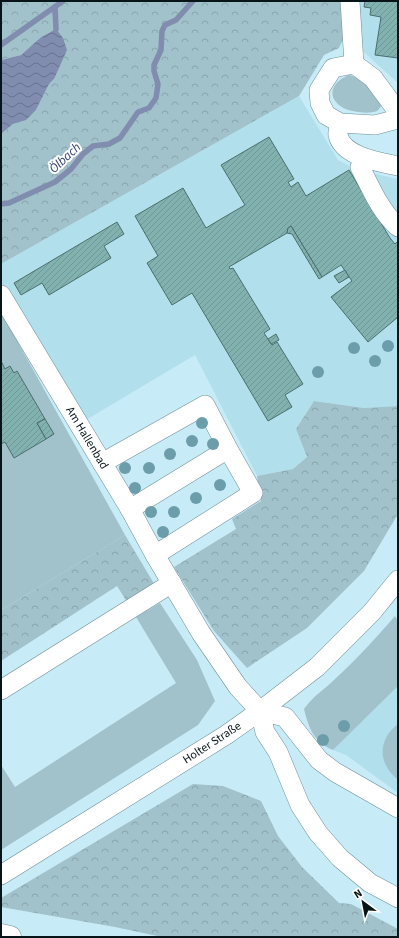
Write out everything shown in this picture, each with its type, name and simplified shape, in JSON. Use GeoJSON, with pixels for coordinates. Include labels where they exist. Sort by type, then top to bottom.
{"type":"FeatureCollection","features":[{"type":"Feature","properties":{"kind":"highway"},"geometry":{"type":"LineString","coordinates":[[1,935],[10,937]]}},
{"type":"Feature","properties":{"kind":"street"},"geometry":{"type":"LineString","coordinates":[[350,1],[354,64]]}},
{"type":"Feature","properties":{"kind":"street"},"geometry":{"type":"LineString","coordinates":[[398,112],[373,78],[354,64],[333,68],[319,90],[320,103],[326,115],[340,123],[374,125],[398,119]]}},
{"type":"Feature","properties":{"kind":"street"},"geometry":{"type":"LineString","coordinates":[[340,123],[338,134],[342,143],[352,152],[365,158],[398,166]]}},
{"type":"Feature","properties":{"kind":"street"},"geometry":{"type":"LineString","coordinates":[[360,167],[381,206],[398,227]]}},
{"type":"Feature","properties":{"kind":"street","name":"Am Hallenbad"},"geometry":{"type":"LineString","coordinates":[[1,294],[130,508],[155,555],[201,633],[238,687],[260,711]]}},
{"type":"Feature","properties":{"kind":"street"},"geometry":{"type":"LineString","coordinates":[[102,463],[205,405],[252,493],[155,555]]}},
{"type":"Feature","properties":{"kind":"street"},"geometry":{"type":"LineString","coordinates":[[130,508],[228,449]]}},
{"type":"Feature","properties":{"kind":"street","name":"Holter Straße"},"geometry":{"type":"LineString","coordinates":[[1,874],[226,735],[260,711],[317,667],[372,612],[398,580]]}},
{"type":"Feature","properties":{"kind":"street"},"geometry":{"type":"LineString","coordinates":[[1,690],[172,583]]}},
{"type":"Feature","properties":{"kind":"street"},"geometry":{"type":"LineString","coordinates":[[398,808],[335,772],[319,760],[285,717],[260,711],[265,732],[278,752],[300,805],[318,833],[340,858],[370,883],[398,898]]}},
{"type":"Feature","properties":{"kind":"shaded area"},"geometry":{"type":"Polygon","coordinates":[[[344,1],[398,1],[398,83],[345,35],[344,1]]]}},
{"type":"Feature","properties":{"kind":"shaded area"},"geometry":{"type":"Polygon","coordinates":[[[299,96],[338,160],[358,170],[398,179],[398,406],[364,408],[314,401],[296,429],[307,457],[293,469],[257,476],[195,355],[86,420],[1,286],[1,264],[299,96]]]}},
{"type":"Feature","properties":{"kind":"shaded area"},"geometry":{"type":"Polygon","coordinates":[[[398,686],[398,793],[346,755],[333,750],[398,686]]]}},
{"type":"Feature","properties":{"kind":"green space"},"geometry":{"type":"Polygon","coordinates":[[[1,1],[344,1],[345,35],[339,48],[324,55],[299,96],[1,264],[1,134],[13,124],[26,119],[36,110],[49,84],[54,79],[40,38],[21,55],[1,60],[1,1]]]}},
{"type":"Feature","properties":{"kind":"green space"},"geometry":{"type":"Polygon","coordinates":[[[349,75],[360,79],[382,104],[378,111],[370,113],[357,112],[348,110],[337,103],[334,98],[333,89],[339,81],[349,75]]]}},
{"type":"Feature","properties":{"kind":"green space"},"geometry":{"type":"Polygon","coordinates":[[[1,312],[125,535],[1,610],[1,312]]]}},
{"type":"Feature","properties":{"kind":"green space"},"geometry":{"type":"Polygon","coordinates":[[[314,401],[364,408],[398,406],[398,514],[364,571],[307,628],[247,668],[214,631],[174,567],[236,529],[232,519],[261,501],[257,476],[293,469],[307,457],[296,429],[314,401]]]}},
{"type":"Feature","properties":{"kind":"green space"},"geometry":{"type":"Polygon","coordinates":[[[125,535],[156,587],[127,602],[117,586],[1,661],[1,610],[125,535]]]}},
{"type":"Feature","properties":{"kind":"green space"},"geometry":{"type":"Polygon","coordinates":[[[160,603],[197,660],[215,701],[198,725],[1,850],[1,765],[15,787],[176,683],[136,617],[160,603]]]}},
{"type":"Feature","properties":{"kind":"green space"},"geometry":{"type":"Polygon","coordinates":[[[395,616],[398,621],[398,686],[333,750],[321,743],[313,734],[304,709],[359,656],[395,616]]]}},
{"type":"Feature","properties":{"kind":"green space"},"geometry":{"type":"Polygon","coordinates":[[[398,724],[398,780],[391,774],[387,767],[384,759],[383,745],[391,730],[398,724]]]}},
{"type":"Feature","properties":{"kind":"green space"},"geometry":{"type":"Polygon","coordinates":[[[193,784],[223,786],[261,801],[278,836],[302,867],[339,903],[351,904],[398,929],[398,937],[162,937],[115,927],[1,907],[1,898],[193,784]]]}},
{"type":"Feature","properties":{"kind":"water"},"geometry":{"type":"Polygon","coordinates":[[[56,29],[63,38],[67,50],[54,79],[49,84],[36,110],[26,120],[13,124],[1,134],[1,60],[21,55],[40,38],[56,29]]]}},
{"type":"Feature","properties":{"kind":"building"},"geometry":{"type":"Polygon","coordinates":[[[365,1],[398,1],[398,58],[375,55],[381,17],[370,15],[371,8],[364,7],[365,1]]]}},
{"type":"Feature","properties":{"kind":"building"},"geometry":{"type":"Polygon","coordinates":[[[269,137],[294,179],[288,182],[291,187],[298,182],[306,196],[349,170],[390,238],[395,244],[398,241],[398,317],[368,342],[331,297],[352,281],[341,265],[322,277],[291,226],[288,228],[287,233],[229,267],[230,269],[233,268],[270,329],[264,333],[272,345],[277,342],[303,384],[285,395],[292,407],[268,421],[192,293],[172,305],[147,263],[158,256],[135,216],[183,188],[206,228],[245,205],[221,165],[269,137]]]}},
{"type":"Feature","properties":{"kind":"building"},"geometry":{"type":"Polygon","coordinates":[[[117,222],[124,234],[104,246],[111,258],[49,295],[42,283],[21,295],[14,283],[117,222]]]}},
{"type":"Feature","properties":{"kind":"building"},"geometry":{"type":"Polygon","coordinates":[[[291,226],[322,277],[319,279],[292,234],[287,233],[288,228],[291,226]]]}},
{"type":"Feature","properties":{"kind":"building"},"geometry":{"type":"Polygon","coordinates":[[[345,270],[349,277],[339,283],[334,276],[345,270]]]}},
{"type":"Feature","properties":{"kind":"building"},"geometry":{"type":"Polygon","coordinates":[[[276,334],[279,340],[271,344],[268,339],[276,334]]]}},
{"type":"Feature","properties":{"kind":"building"},"geometry":{"type":"Polygon","coordinates":[[[1,361],[5,369],[10,366],[14,373],[17,371],[45,419],[37,423],[46,439],[14,458],[5,442],[1,444],[1,361]]]}},
{"type":"Feature","properties":{"kind":"building"},"geometry":{"type":"Polygon","coordinates":[[[45,419],[54,434],[46,439],[37,423],[45,419]]]}},
{"type":"Feature","properties":{"kind":"waterway","name":"Ölbach"},"geometry":{"type":"LineString","coordinates":[[1,45],[63,1]]}},
{"type":"Feature","properties":{"kind":"waterway","name":"Ölbach"},"geometry":{"type":"LineString","coordinates":[[1,204],[9,203],[55,182],[71,169],[83,154],[93,146],[109,144],[120,138],[138,112],[149,108],[156,98],[158,84],[154,71],[154,65],[161,50],[162,31],[165,25],[176,20],[193,1]]}},
{"type":"Feature","properties":{"kind":"waterway"},"geometry":{"type":"LineString","coordinates":[[55,7],[56,29]]}}]}
